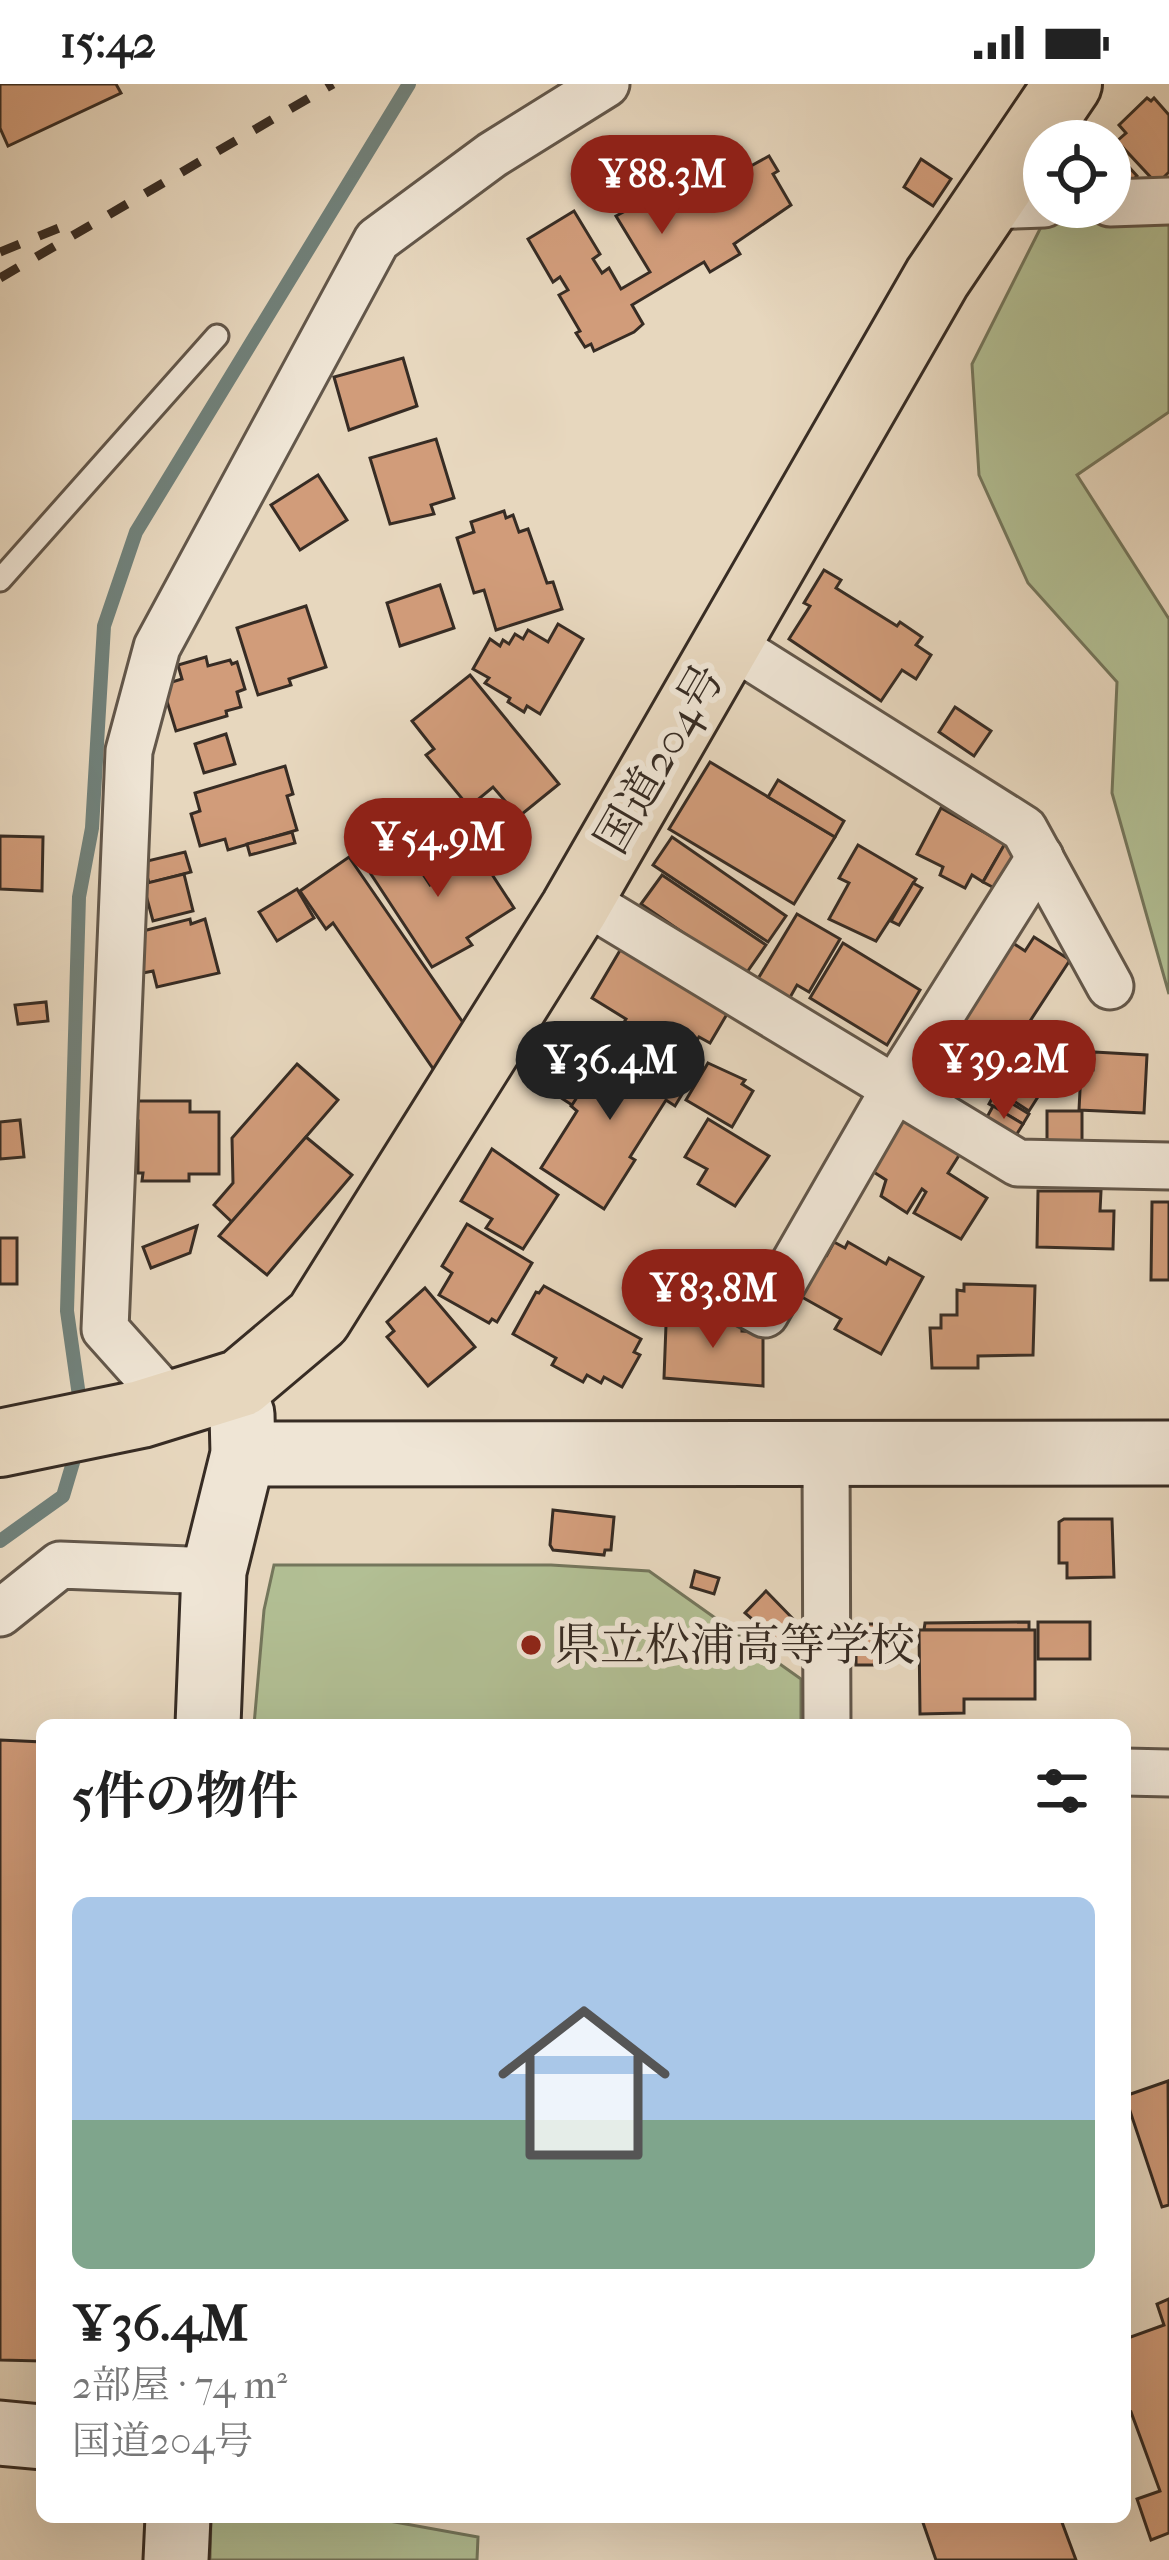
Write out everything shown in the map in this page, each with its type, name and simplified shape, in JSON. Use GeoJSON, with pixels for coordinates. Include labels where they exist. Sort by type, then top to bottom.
{"type":"FeatureCollection","features":[{"type":"Feature","properties":{"kind":"highway","name":"国道204号"},"geometry":{"type":"LineString","coordinates":[[1,1443],[157,1409],[241,1383],[318,1318],[580,898],[937,278],[1015,205],[1068,84]]}},
{"type":"Feature","properties":{"kind":"street"},"geometry":{"type":"LineString","coordinates":[[157,1409],[105,1329],[129,751],[157,646],[377,240],[492,155],[606,84]]}},
{"type":"Feature","properties":{"kind":"street"},"geometry":{"type":"LineString","coordinates":[[1131,202],[1169,201]]}},
{"type":"Feature","properties":{"kind":"street"},"geometry":{"type":"LineString","coordinates":[[727,642],[1024,830],[1110,986]]}},
{"type":"Feature","properties":{"kind":"street"},"geometry":{"type":"LineString","coordinates":[[697,1277],[765,1314],[895,1088],[1040,857]]}},
{"type":"Feature","properties":{"kind":"street"},"geometry":{"type":"LineString","coordinates":[[580,898],[1018,1162],[1169,1166]]}},
{"type":"Feature","properties":{"kind":"street"},"geometry":{"type":"LineString","coordinates":[[208,1719],[214,1571],[243,1454],[241,1383]]}},
{"type":"Feature","properties":{"kind":"street"},"geometry":{"type":"LineString","coordinates":[[243,1454],[1169,1453]]}},
{"type":"Feature","properties":{"kind":"street"},"geometry":{"type":"LineString","coordinates":[[826,1455],[827,1719]]}},
{"type":"Feature","properties":{"kind":"street"},"geometry":{"type":"LineString","coordinates":[[0,1613],[60,1565],[214,1571]]}},
{"type":"Feature","properties":{"kind":"street"},"geometry":{"type":"LineString","coordinates":[[1131,1772],[1169,1773]]}},
{"type":"Feature","properties":{"kind":"street"},"geometry":{"type":"LineString","coordinates":[[0,2433],[36,2436]]}},
{"type":"Feature","properties":{"kind":"street"},"geometry":{"type":"LineString","coordinates":[[176,2560],[178,2523]]}},
{"type":"Feature","properties":{"kind":"lane"},"geometry":{"type":"LineString","coordinates":[[0,580],[217,337]]}},
{"type":"Feature","properties":{"kind":"green space"},"geometry":{"type":"Polygon","coordinates":[[[1169,220],[1169,412],[1077,475],[1169,619],[1169,994],[1112,793],[1117,682],[1028,583],[979,475],[972,364],[1040,228],[1131,228],[1131,221],[1169,220]]]}},
{"type":"Feature","properties":{"kind":"green space","name":"県立松浦高等学校"},"geometry":{"type":"Polygon","coordinates":[[[274,1565],[551,1565],[649,1571],[801,1679],[801,1719],[255,1719],[264,1610],[274,1565]]]}},
{"type":"Feature","properties":{"kind":"green space"},"geometry":{"type":"Polygon","coordinates":[[[211,2523],[400,2523],[478,2537],[477,2560],[210,2560],[211,2523]]]}},
{"type":"Feature","properties":{"kind":"building"},"geometry":{"type":"Polygon","coordinates":[[[0,84],[116,84],[121,93],[8,146],[0,128],[0,84]]]}},
{"type":"Feature","properties":{"kind":"building"},"geometry":{"type":"Polygon","coordinates":[[[1147,98],[1154,98],[1169,115],[1169,172],[1157,184],[1131,156],[1131,120],[1124,120],[1147,98]]]}},
{"type":"Feature","properties":{"kind":"building"},"geometry":{"type":"Polygon","coordinates":[[[699,144],[707,157],[721,149],[724,155],[737,146],[749,167],[769,156],[778,171],[773,174],[791,205],[734,244],[740,254],[710,272],[704,262],[632,305],[643,324],[634,332],[594,351],[591,344],[585,347],[559,295],[568,290],[560,277],[553,282],[528,239],[574,211],[600,254],[593,259],[602,273],[609,268],[621,289],[650,272],[616,216],[629,209],[626,204],[655,188],[649,177],[699,144]]]}},
{"type":"Feature","properties":{"kind":"building"},"geometry":{"type":"Polygon","coordinates":[[[921,159],[951,179],[933,206],[904,187],[921,159]]]}},
{"type":"Feature","properties":{"kind":"building"},"geometry":{"type":"Polygon","coordinates":[[[403,358],[417,406],[349,430],[334,377],[403,358]]]}},
{"type":"Feature","properties":{"kind":"building"},"geometry":{"type":"Polygon","coordinates":[[[436,439],[454,498],[431,505],[434,514],[390,524],[370,458],[436,439]]]}},
{"type":"Feature","properties":{"kind":"building"},"geometry":{"type":"Polygon","coordinates":[[[318,475],[347,520],[300,550],[271,505],[318,475]]]}},
{"type":"Feature","properties":{"kind":"building"},"geometry":{"type":"Polygon","coordinates":[[[504,511],[506,518],[513,515],[519,532],[528,529],[547,583],[553,582],[562,609],[496,630],[484,590],[474,593],[457,538],[474,532],[471,522],[504,511]]]}},
{"type":"Feature","properties":{"kind":"building"},"geometry":{"type":"Polygon","coordinates":[[[824,570],[841,580],[836,588],[922,637],[916,645],[931,655],[916,679],[902,670],[881,701],[789,639],[810,606],[804,603],[824,570]]]}},
{"type":"Feature","properties":{"kind":"building"},"geometry":{"type":"Polygon","coordinates":[[[440,585],[454,628],[400,646],[387,603],[440,585]]]}},
{"type":"Feature","properties":{"kind":"building"},"geometry":{"type":"Polygon","coordinates":[[[306,606],[326,667],[258,695],[237,628],[306,606]]]}},
{"type":"Feature","properties":{"kind":"building"},"geometry":{"type":"Polygon","coordinates":[[[558,624],[583,639],[540,714],[527,706],[524,712],[508,702],[510,698],[485,683],[489,678],[473,669],[490,639],[500,646],[503,640],[509,644],[515,634],[523,639],[528,630],[548,642],[558,624]]]}},
{"type":"Feature","properties":{"kind":"building"},"geometry":{"type":"Polygon","coordinates":[[[206,657],[208,666],[237,662],[245,689],[237,692],[241,707],[176,731],[162,685],[182,679],[178,665],[206,657]]]}},
{"type":"Feature","properties":{"kind":"building"},"geometry":{"type":"Polygon","coordinates":[[[470,675],[559,784],[511,823],[499,808],[506,802],[493,787],[469,807],[426,755],[434,749],[412,721],[470,675]]]}},
{"type":"Feature","properties":{"kind":"building"},"geometry":{"type":"Polygon","coordinates":[[[955,707],[991,731],[974,756],[939,732],[955,707]]]}},
{"type":"Feature","properties":{"kind":"building"},"geometry":{"type":"Polygon","coordinates":[[[226,734],[235,764],[204,773],[195,744],[226,734]]]}},
{"type":"Feature","properties":{"kind":"building"},"geometry":{"type":"Polygon","coordinates":[[[710,762],[835,837],[794,904],[669,829],[710,762]]]}},
{"type":"Feature","properties":{"kind":"building"},"geometry":{"type":"Polygon","coordinates":[[[285,766],[297,830],[228,850],[225,839],[200,846],[191,814],[200,811],[195,793],[285,766]]]}},
{"type":"Feature","properties":{"kind":"building"},"geometry":{"type":"Polygon","coordinates":[[[778,780],[844,821],[835,837],[768,797],[778,780]]]}},
{"type":"Feature","properties":{"kind":"building"},"geometry":{"type":"Polygon","coordinates":[[[941,808],[1005,844],[983,882],[972,875],[965,888],[940,875],[943,867],[917,854],[941,808]]]}},
{"type":"Feature","properties":{"kind":"building"},"geometry":{"type":"Polygon","coordinates":[[[292,832],[295,843],[250,855],[247,844],[292,832]]]}},
{"type":"Feature","properties":{"kind":"building"},"geometry":{"type":"Polygon","coordinates":[[[397,835],[430,885],[478,853],[514,908],[467,938],[472,945],[432,967],[361,859],[397,835]]]}},
{"type":"Feature","properties":{"kind":"building"},"geometry":{"type":"Polygon","coordinates":[[[0,836],[43,837],[42,891],[0,889],[0,836]]]}},
{"type":"Feature","properties":{"kind":"building"},"geometry":{"type":"Polygon","coordinates":[[[672,837],[786,916],[768,942],[653,865],[672,837]]]}},
{"type":"Feature","properties":{"kind":"building"},"geometry":{"type":"Polygon","coordinates":[[[1007,840],[1019,862],[1000,891],[983,882],[1007,840]]]}},
{"type":"Feature","properties":{"kind":"building"},"geometry":{"type":"Polygon","coordinates":[[[858,845],[916,879],[876,941],[829,919],[849,883],[839,878],[858,845]]]}},
{"type":"Feature","properties":{"kind":"building"},"geometry":{"type":"Polygon","coordinates":[[[185,852],[191,872],[149,883],[143,862],[185,852]]]}},
{"type":"Feature","properties":{"kind":"building"},"geometry":{"type":"Polygon","coordinates":[[[349,857],[464,1024],[434,1070],[333,923],[326,929],[300,891],[349,857]]]}},
{"type":"Feature","properties":{"kind":"building"},"geometry":{"type":"Polygon","coordinates":[[[184,874],[193,911],[153,921],[143,884],[184,874]]]}},
{"type":"Feature","properties":{"kind":"building"},"geometry":{"type":"Polygon","coordinates":[[[662,875],[766,945],[745,975],[641,904],[662,875]]]}},
{"type":"Feature","properties":{"kind":"building"},"geometry":{"type":"Polygon","coordinates":[[[913,883],[922,888],[899,925],[891,921],[913,883]]]}},
{"type":"Feature","properties":{"kind":"building"},"geometry":{"type":"Polygon","coordinates":[[[297,889],[314,918],[277,941],[259,912],[297,889]]]}},
{"type":"Feature","properties":{"kind":"building"},"geometry":{"type":"Polygon","coordinates":[[[797,914],[840,939],[809,992],[797,985],[788,1001],[756,982],[797,914]]]}},
{"type":"Feature","properties":{"kind":"building"},"geometry":{"type":"Polygon","coordinates":[[[190,919],[191,924],[205,919],[219,973],[157,987],[153,971],[143,973],[139,932],[190,919]]]}},
{"type":"Feature","properties":{"kind":"building"},"geometry":{"type":"Polygon","coordinates":[[[1034,937],[1070,960],[1017,1041],[1055,1070],[1029,1111],[946,1050],[954,1037],[947,1033],[1007,939],[1025,951],[1034,937]]]}},
{"type":"Feature","properties":{"kind":"building"},"geometry":{"type":"Polygon","coordinates":[[[843,943],[920,990],[887,1045],[810,998],[843,943]]]}},
{"type":"Feature","properties":{"kind":"building"},"geometry":{"type":"Polygon","coordinates":[[[622,947],[730,1009],[710,1043],[699,1037],[685,1061],[623,1024],[626,1019],[592,998],[622,947]]]}},
{"type":"Feature","properties":{"kind":"building"},"geometry":{"type":"Polygon","coordinates":[[[46,1002],[48,1021],[18,1024],[15,1005],[46,1002]]]}},
{"type":"Feature","properties":{"kind":"building"},"geometry":{"type":"Polygon","coordinates":[[[613,1039],[687,1086],[675,1106],[666,1100],[604,1209],[541,1168],[577,1111],[571,1106],[613,1039]]]}},
{"type":"Feature","properties":{"kind":"building"},"geometry":{"type":"Polygon","coordinates":[[[1094,1052],[1147,1055],[1144,1113],[1079,1110],[1081,1070],[1093,1070],[1094,1052]]]}},
{"type":"Feature","properties":{"kind":"building"},"geometry":{"type":"Polygon","coordinates":[[[708,1063],[745,1080],[742,1084],[753,1091],[732,1127],[686,1100],[708,1063]]]}},
{"type":"Feature","properties":{"kind":"building"},"geometry":{"type":"Polygon","coordinates":[[[297,1064],[338,1100],[232,1222],[214,1205],[233,1183],[232,1138],[297,1064]]]}},
{"type":"Feature","properties":{"kind":"building"},"geometry":{"type":"Polygon","coordinates":[[[557,1076],[581,1091],[572,1105],[549,1090],[557,1076]]]}},
{"type":"Feature","properties":{"kind":"building"},"geometry":{"type":"Polygon","coordinates":[[[995,1093],[1029,1114],[1023,1124],[989,1104],[995,1093]]]}},
{"type":"Feature","properties":{"kind":"building"},"geometry":{"type":"Polygon","coordinates":[[[133,1101],[190,1101],[190,1112],[219,1112],[219,1174],[189,1174],[189,1181],[142,1181],[133,1101]]]}},
{"type":"Feature","properties":{"kind":"building"},"geometry":{"type":"Polygon","coordinates":[[[993,1106],[1023,1124],[1015,1137],[986,1119],[993,1106]]]}},
{"type":"Feature","properties":{"kind":"building"},"geometry":{"type":"Polygon","coordinates":[[[1047,1111],[1082,1111],[1082,1142],[1047,1141],[1047,1111]]]}},
{"type":"Feature","properties":{"kind":"building"},"geometry":{"type":"Polygon","coordinates":[[[902,1116],[963,1149],[948,1173],[987,1198],[961,1239],[914,1213],[926,1192],[922,1189],[907,1213],[881,1196],[886,1180],[869,1169],[902,1116]]]}},
{"type":"Feature","properties":{"kind":"building"},"geometry":{"type":"Polygon","coordinates":[[[708,1119],[769,1156],[735,1206],[698,1184],[707,1169],[685,1157],[708,1119]]]}},
{"type":"Feature","properties":{"kind":"building"},"geometry":{"type":"Polygon","coordinates":[[[20,1120],[24,1157],[0,1159],[0,1122],[20,1120]]]}},
{"type":"Feature","properties":{"kind":"building"},"geometry":{"type":"Polygon","coordinates":[[[306,1137],[352,1175],[267,1275],[219,1236],[306,1137]]]}},
{"type":"Feature","properties":{"kind":"building"},"geometry":{"type":"Polygon","coordinates":[[[492,1149],[558,1195],[523,1249],[486,1228],[492,1219],[461,1201],[492,1149]]]}},
{"type":"Feature","properties":{"kind":"building"},"geometry":{"type":"Polygon","coordinates":[[[1038,1191],[1101,1191],[1100,1211],[1114,1211],[1113,1249],[1037,1247],[1038,1191]]]}},
{"type":"Feature","properties":{"kind":"building"},"geometry":{"type":"Polygon","coordinates":[[[1152,1202],[1169,1202],[1169,1280],[1151,1280],[1152,1202]]]}},
{"type":"Feature","properties":{"kind":"building"},"geometry":{"type":"Polygon","coordinates":[[[467,1224],[532,1263],[497,1322],[489,1323],[439,1295],[452,1273],[442,1266],[467,1224]]]}},
{"type":"Feature","properties":{"kind":"building"},"geometry":{"type":"Polygon","coordinates":[[[197,1226],[190,1253],[151,1268],[143,1247],[197,1226]]]}},
{"type":"Feature","properties":{"kind":"building"},"geometry":{"type":"Polygon","coordinates":[[[0,1238],[17,1238],[17,1284],[0,1284],[0,1238]]]}},
{"type":"Feature","properties":{"kind":"building"},"geometry":{"type":"Polygon","coordinates":[[[834,1242],[845,1248],[848,1242],[886,1264],[889,1258],[923,1277],[881,1354],[835,1329],[841,1319],[800,1296],[834,1242]]]}},
{"type":"Feature","properties":{"kind":"building"},"geometry":{"type":"Polygon","coordinates":[[[964,1284],[1035,1286],[1033,1355],[978,1356],[978,1368],[932,1368],[930,1328],[941,1328],[941,1315],[957,1315],[957,1290],[964,1291],[964,1284]]]}},
{"type":"Feature","properties":{"kind":"building"},"geometry":{"type":"Polygon","coordinates":[[[544,1286],[641,1339],[634,1352],[640,1355],[622,1387],[604,1377],[601,1383],[587,1375],[583,1382],[552,1365],[556,1358],[513,1334],[544,1286]]]}},
{"type":"Feature","properties":{"kind":"building"},"geometry":{"type":"Polygon","coordinates":[[[425,1288],[475,1347],[428,1386],[387,1337],[394,1331],[387,1322],[425,1288]]]}},
{"type":"Feature","properties":{"kind":"building"},"geometry":{"type":"Polygon","coordinates":[[[670,1316],[742,1319],[742,1331],[763,1332],[763,1386],[664,1378],[670,1316]]]}},
{"type":"Feature","properties":{"kind":"building"},"geometry":{"type":"Polygon","coordinates":[[[553,1510],[614,1517],[611,1550],[604,1555],[553,1550],[553,1510]]]}},
{"type":"Feature","properties":{"kind":"building"},"geometry":{"type":"Polygon","coordinates":[[[1112,1519],[1114,1577],[1067,1578],[1067,1563],[1059,1563],[1059,1522],[1112,1519]]]}},
{"type":"Feature","properties":{"kind":"building"},"geometry":{"type":"Polygon","coordinates":[[[695,1571],[719,1578],[714,1594],[691,1587],[695,1571]]]}},
{"type":"Feature","properties":{"kind":"building"},"geometry":{"type":"Polygon","coordinates":[[[766,1591],[798,1624],[780,1643],[745,1613],[766,1591]]]}},
{"type":"Feature","properties":{"kind":"building"},"geometry":{"type":"Polygon","coordinates":[[[1029,1622],[1029,1630],[924,1630],[925,1623],[1029,1622]]]}},
{"type":"Feature","properties":{"kind":"building"},"geometry":{"type":"Polygon","coordinates":[[[1038,1622],[1090,1622],[1090,1659],[1038,1659],[1038,1622]]]}},
{"type":"Feature","properties":{"kind":"building"},"geometry":{"type":"Polygon","coordinates":[[[856,1624],[885,1624],[885,1665],[856,1665],[856,1624]]]}},
{"type":"Feature","properties":{"kind":"building"},"geometry":{"type":"Polygon","coordinates":[[[919,1630],[1035,1630],[1035,1699],[964,1699],[964,1713],[920,1714],[919,1630]]]}},
{"type":"Feature","properties":{"kind":"building"},"geometry":{"type":"Polygon","coordinates":[[[0,1740],[36,1742],[36,2361],[0,2360],[0,1740]]]}},
{"type":"Feature","properties":{"kind":"building"},"geometry":{"type":"Polygon","coordinates":[[[1168,2081],[1169,2205],[1162,2207],[1131,2114],[1131,2094],[1168,2081]]]}},
{"type":"Feature","properties":{"kind":"building"},"geometry":{"type":"Polygon","coordinates":[[[1169,2299],[1169,2533],[1151,2540],[1137,2499],[1160,2491],[1131,2412],[1131,2337],[1164,2325],[1157,2304],[1169,2299]]]}},
{"type":"Feature","properties":{"kind":"building"},"geometry":{"type":"Polygon","coordinates":[[[923,2523],[1062,2523],[1076,2560],[936,2560],[923,2523]]]}},
{"type":"Feature","properties":{"kind":"waterway"},"geometry":{"type":"LineString","coordinates":[[81,1410],[67,1311],[79,897],[92,828],[104,626],[136,532],[409,84]]}},
{"type":"Feature","properties":{"kind":"waterway"},"geometry":{"type":"LineString","coordinates":[[0,1541],[63,1496],[77,1449]]}},
{"type":"Feature","properties":{"kind":"railway"},"geometry":{"type":"LineString","coordinates":[[0,278],[333,84]]}},
{"type":"Feature","properties":{"kind":"railway"},"geometry":{"type":"LineString","coordinates":[[0,252],[59,228]]}},
{"type":"Feature","properties":{"kind":"place","name":"県立松浦高等学校"},"geometry":{"type":"Point","coordinates":[531,1645]}}]}
